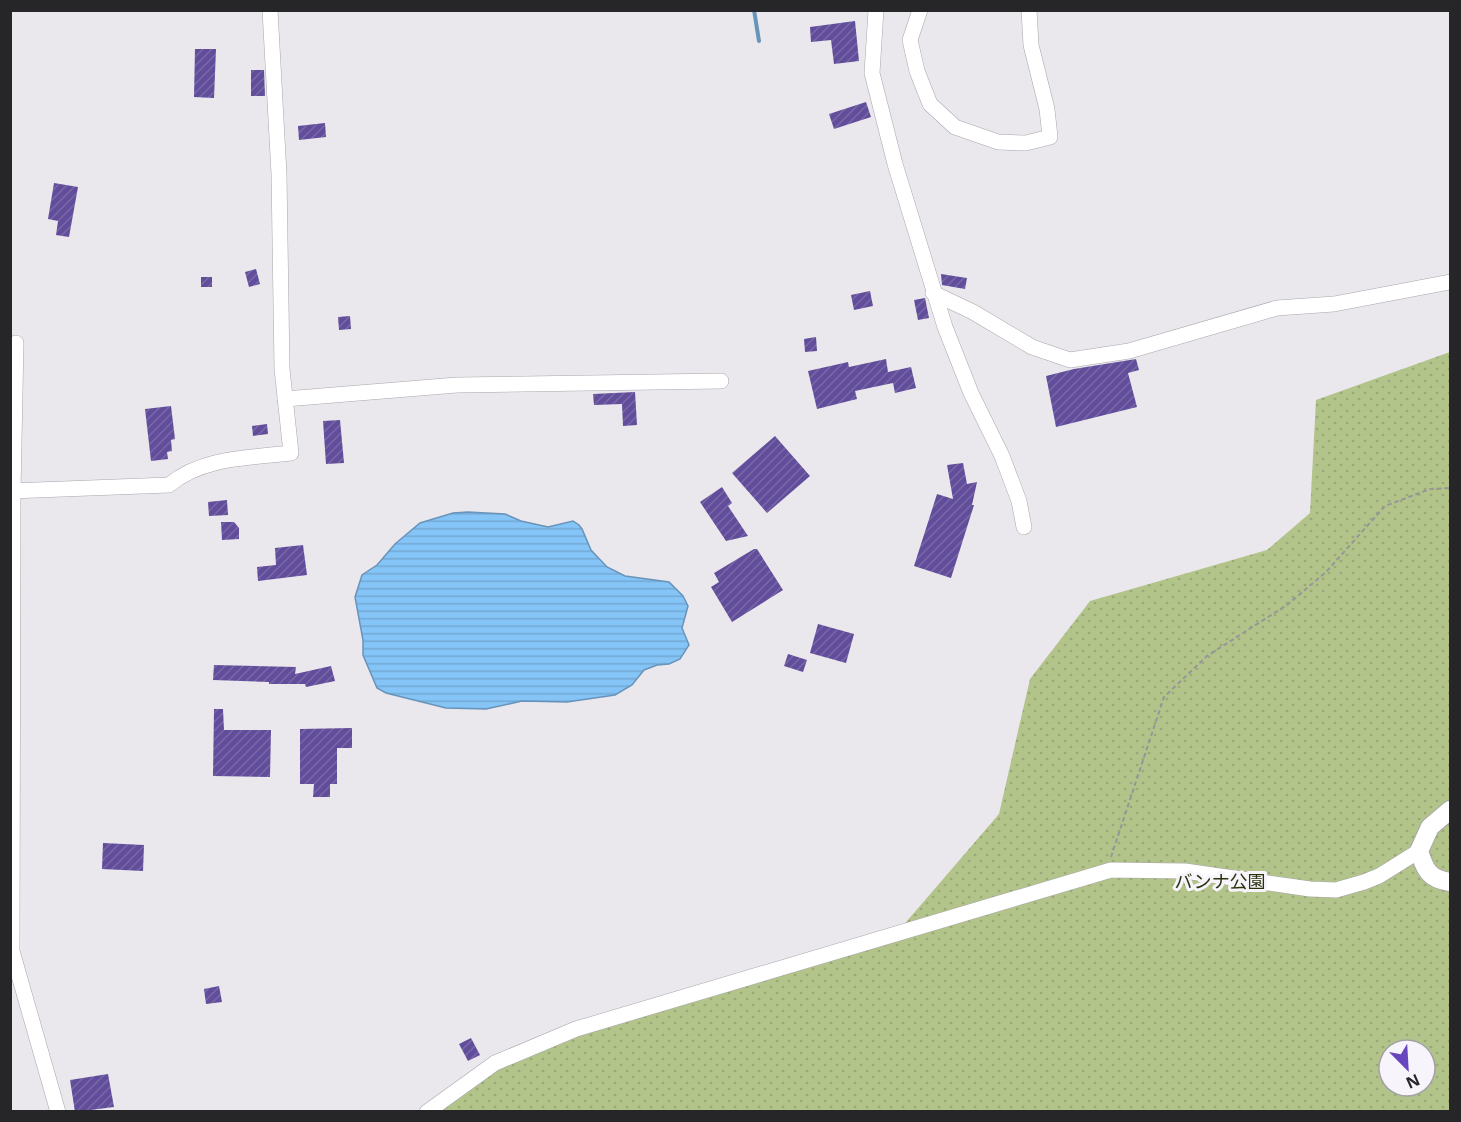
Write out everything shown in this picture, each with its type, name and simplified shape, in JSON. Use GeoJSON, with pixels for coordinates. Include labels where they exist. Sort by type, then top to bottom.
{"type":"FeatureCollection","features":[{"type":"Feature","properties":{"kind":"street"},"geometry":{"type":"LineString","coordinates":[[12,491],[169,485],[195,468],[212,463],[291,453],[282,369],[279,174],[270,10]]}},
{"type":"Feature","properties":{"kind":"street"},"geometry":{"type":"LineString","coordinates":[[876,10],[872,73],[895,164],[933,293],[971,393],[1002,456],[1019,501],[1024,527]]}},
{"type":"Feature","properties":{"kind":"street"},"geometry":{"type":"LineString","coordinates":[[920,10],[910,39],[917,71],[930,104],[955,127],[998,142],[1026,143],[1050,137],[1047,109],[1031,45],[1029,10]]}},
{"type":"Feature","properties":{"kind":"street"},"geometry":{"type":"LineString","coordinates":[[933,293],[972,312],[1032,347],[1070,360],[1129,351],[1277,308],[1334,304],[1450,282]]}},
{"type":"Feature","properties":{"kind":"street"},"geometry":{"type":"LineString","coordinates":[[16,343],[12,491],[12,951],[58,1112]]}},
{"type":"Feature","properties":{"kind":"street"},"geometry":{"type":"LineString","coordinates":[[285,399],[457,385],[721,381]]}},
{"type":"Feature","properties":{"kind":"street"},"geometry":{"type":"LineString","coordinates":[[427,1112],[495,1063],[576,1029],[1107,871],[1185,871],[1310,889],[1336,890],[1364,882],[1412,855],[1430,826],[1450,810]]}},
{"type":"Feature","properties":{"kind":"street"},"geometry":{"type":"LineString","coordinates":[[1412,855],[1426,871],[1439,881],[1450,882]]}},
{"type":"Feature","properties":{"kind":"path"},"geometry":{"type":"LineString","coordinates":[[1107,871],[1164,697],[1208,656],[1287,605],[1326,572],[1385,506],[1430,489],[1450,488]]}},
{"type":"Feature","properties":{"kind":"green space","name":"バンナ公園"},"geometry":{"type":"Polygon","coordinates":[[[1450,352],[1450,1111],[427,1112],[495,1063],[576,1029],[895,935],[999,814],[1030,679],[1090,601],[1267,550],[1310,513],[1316,400],[1450,352]]]}},
{"type":"Feature","properties":{"kind":"water"},"geometry":{"type":"Polygon","coordinates":[[[453,513],[505,514],[521,521],[548,527],[573,521],[582,529],[591,550],[607,567],[625,576],[669,582],[683,596],[688,606],[682,628],[689,645],[680,659],[644,670],[632,685],[615,695],[567,702],[522,701],[486,709],[446,708],[386,693],[377,688],[363,655],[363,640],[355,597],[362,575],[377,565],[395,544],[420,523],[453,513]]]}},
{"type":"Feature","properties":{"kind":"building"},"geometry":{"type":"Polygon","coordinates":[[[855,21],[859,61],[834,64],[831,40],[811,42],[810,27],[855,21]]]}},
{"type":"Feature","properties":{"kind":"building"},"geometry":{"type":"Polygon","coordinates":[[[195,49],[216,49],[214,98],[194,97],[195,49]]]}},
{"type":"Feature","properties":{"kind":"building"},"geometry":{"type":"Polygon","coordinates":[[[251,70],[264,70],[265,96],[251,96],[251,70]]]}},
{"type":"Feature","properties":{"kind":"building"},"geometry":{"type":"Polygon","coordinates":[[[866,102],[871,117],[834,129],[829,114],[866,102]]]}},
{"type":"Feature","properties":{"kind":"building"},"geometry":{"type":"Polygon","coordinates":[[[325,123],[326,137],[299,140],[298,126],[325,123]]]}},
{"type":"Feature","properties":{"kind":"building"},"geometry":{"type":"Polygon","coordinates":[[[54,183],[78,187],[69,237],[56,235],[58,221],[48,219],[54,183]]]}},
{"type":"Feature","properties":{"kind":"building"},"geometry":{"type":"Polygon","coordinates":[[[256,269],[260,284],[249,287],[245,272],[256,269]]]}},
{"type":"Feature","properties":{"kind":"building"},"geometry":{"type":"Polygon","coordinates":[[[941,274],[967,278],[965,289],[942,285],[941,274]]]}},
{"type":"Feature","properties":{"kind":"building"},"geometry":{"type":"Polygon","coordinates":[[[201,277],[212,277],[212,287],[201,287],[201,277]]]}},
{"type":"Feature","properties":{"kind":"building"},"geometry":{"type":"Polygon","coordinates":[[[870,291],[873,306],[854,310],[851,295],[870,291]]]}},
{"type":"Feature","properties":{"kind":"building"},"geometry":{"type":"Polygon","coordinates":[[[925,298],[929,318],[918,320],[914,300],[925,298]]]}},
{"type":"Feature","properties":{"kind":"building"},"geometry":{"type":"Polygon","coordinates":[[[350,316],[351,329],[339,330],[338,317],[350,316]]]}},
{"type":"Feature","properties":{"kind":"building"},"geometry":{"type":"Polygon","coordinates":[[[816,337],[817,351],[805,352],[804,339],[816,337]]]}},
{"type":"Feature","properties":{"kind":"building"},"geometry":{"type":"Polygon","coordinates":[[[886,359],[888,372],[911,367],[916,388],[895,393],[893,383],[855,391],[857,399],[817,409],[808,371],[848,362],[849,367],[886,359]]]}},
{"type":"Feature","properties":{"kind":"building"},"geometry":{"type":"Polygon","coordinates":[[[1136,359],[1139,370],[1128,373],[1137,407],[1056,427],[1046,376],[1136,359]]]}},
{"type":"Feature","properties":{"kind":"building"},"geometry":{"type":"Polygon","coordinates":[[[635,392],[637,425],[623,426],[622,404],[594,405],[593,394],[635,392]]]}},
{"type":"Feature","properties":{"kind":"building"},"geometry":{"type":"Polygon","coordinates":[[[171,406],[175,439],[171,440],[172,451],[167,452],[168,459],[151,461],[145,409],[171,406]]]}},
{"type":"Feature","properties":{"kind":"building"},"geometry":{"type":"Polygon","coordinates":[[[340,420],[344,463],[326,464],[323,421],[340,420]]]}},
{"type":"Feature","properties":{"kind":"building"},"geometry":{"type":"Polygon","coordinates":[[[267,424],[268,434],[253,436],[252,426],[267,424]]]}},
{"type":"Feature","properties":{"kind":"building"},"geometry":{"type":"Polygon","coordinates":[[[775,436],[810,476],[767,513],[732,473],[775,436]]]}},
{"type":"Feature","properties":{"kind":"building"},"geometry":{"type":"Polygon","coordinates":[[[963,463],[967,484],[977,482],[972,505],[974,505],[951,578],[914,566],[937,494],[953,499],[947,465],[963,463]]]}},
{"type":"Feature","properties":{"kind":"building"},"geometry":{"type":"Polygon","coordinates":[[[722,487],[732,503],[728,506],[748,536],[726,541],[700,502],[722,487]]]}},
{"type":"Feature","properties":{"kind":"building"},"geometry":{"type":"Polygon","coordinates":[[[227,500],[228,515],[209,516],[208,502],[227,500]]]}},
{"type":"Feature","properties":{"kind":"building"},"geometry":{"type":"Polygon","coordinates":[[[221,522],[234,522],[239,528],[239,539],[222,540],[221,522]]]}},
{"type":"Feature","properties":{"kind":"building"},"geometry":{"type":"Polygon","coordinates":[[[303,545],[307,575],[258,581],[257,567],[276,565],[275,548],[303,545]]]}},
{"type":"Feature","properties":{"kind":"building"},"geometry":{"type":"Polygon","coordinates":[[[757,549],[783,590],[732,622],[711,587],[719,582],[714,573],[757,549]]]}},
{"type":"Feature","properties":{"kind":"building"},"geometry":{"type":"Polygon","coordinates":[[[818,624],[854,634],[846,663],[810,653],[818,624]]]}},
{"type":"Feature","properties":{"kind":"building"},"geometry":{"type":"Polygon","coordinates":[[[788,654],[807,660],[803,672],[784,666],[788,654]]]}},
{"type":"Feature","properties":{"kind":"building"},"geometry":{"type":"Polygon","coordinates":[[[214,665],[296,667],[295,674],[331,666],[335,681],[306,687],[305,684],[213,680],[214,665]]]}},
{"type":"Feature","properties":{"kind":"building"},"geometry":{"type":"Polygon","coordinates":[[[214,709],[223,709],[224,730],[271,730],[270,777],[213,776],[214,709]]]}},
{"type":"Feature","properties":{"kind":"building"},"geometry":{"type":"Polygon","coordinates":[[[352,728],[352,748],[337,748],[337,784],[330,784],[330,797],[313,797],[314,784],[300,784],[300,729],[352,728]]]}},
{"type":"Feature","properties":{"kind":"building"},"geometry":{"type":"Polygon","coordinates":[[[103,843],[144,845],[143,871],[102,869],[103,843]]]}},
{"type":"Feature","properties":{"kind":"building"},"geometry":{"type":"Polygon","coordinates":[[[219,986],[222,1002],[206,1004],[204,989],[219,986]]]}},
{"type":"Feature","properties":{"kind":"building"},"geometry":{"type":"Polygon","coordinates":[[[471,1038],[480,1055],[468,1061],[459,1044],[471,1038]]]}},
{"type":"Feature","properties":{"kind":"building"},"geometry":{"type":"Polygon","coordinates":[[[108,1074],[114,1107],[75,1112],[70,1080],[108,1074]]]}},
{"type":"Feature","properties":{"kind":"waterway"},"geometry":{"type":"LineString","coordinates":[[754,10],[759,41]]}}]}
